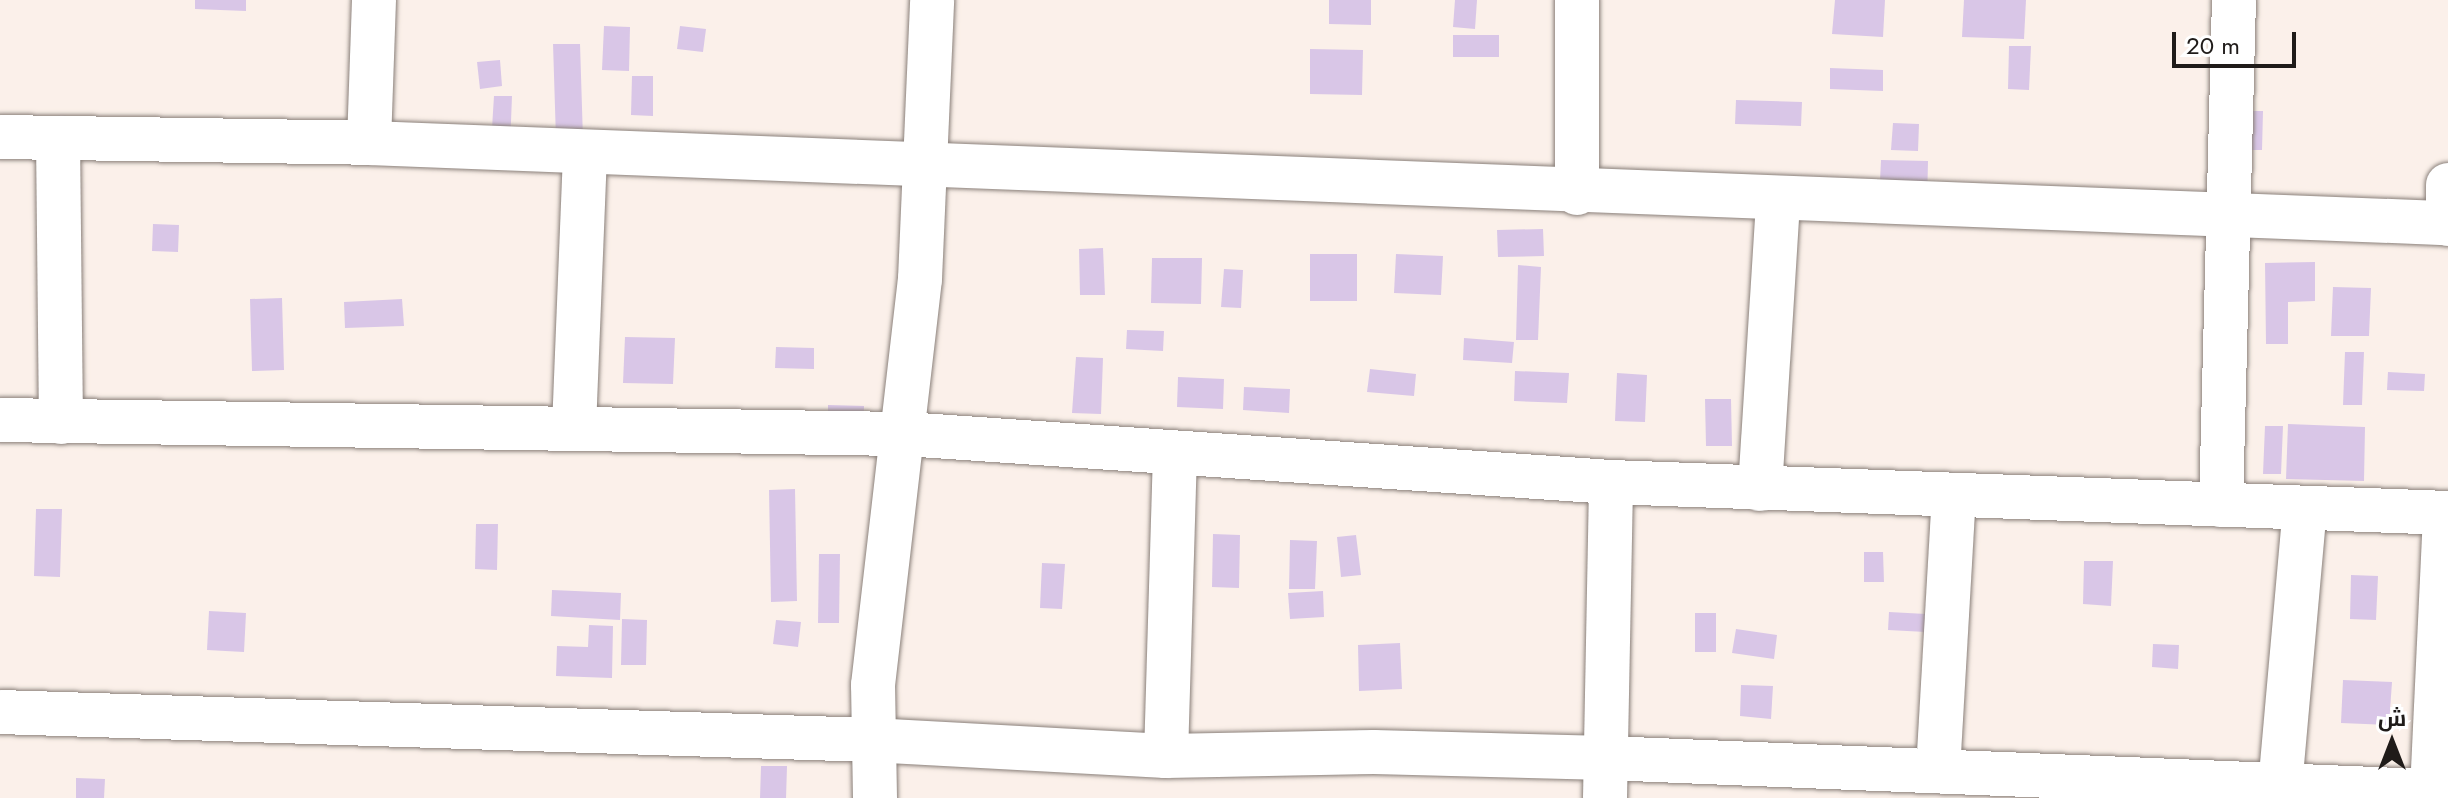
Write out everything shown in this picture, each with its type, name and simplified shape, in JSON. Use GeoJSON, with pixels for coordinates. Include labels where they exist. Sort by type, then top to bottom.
{"type":"FeatureCollection","features":[{"type":"Feature","properties":{"kind":"street"},"geometry":{"type":"LineString","coordinates":[[369,143],[374,0]]}},
{"type":"Feature","properties":{"kind":"street"},"geometry":{"type":"LineString","coordinates":[[875,798],[871,740],[905,434],[928,166],[932,0]]}},
{"type":"Feature","properties":{"kind":"street"},"geometry":{"type":"LineString","coordinates":[[1577,0],[1577,193]]}},
{"type":"Feature","properties":{"kind":"street"},"geometry":{"type":"LineString","coordinates":[[2221,505],[2231,216],[2234,0]]}},
{"type":"Feature","properties":{"kind":"street"},"geometry":{"type":"LineString","coordinates":[[0,137],[369,143],[1778,202],[2231,216],[2447,211]]}},
{"type":"Feature","properties":{"kind":"street"},"geometry":{"type":"LineString","coordinates":[[58,138],[61,422]]}},
{"type":"Feature","properties":{"kind":"street"},"geometry":{"type":"LineString","coordinates":[[574,428],[585,152]]}},
{"type":"Feature","properties":{"kind":"street"},"geometry":{"type":"LineString","coordinates":[[1760,489],[1778,202]]}},
{"type":"Feature","properties":{"kind":"street"},"geometry":{"type":"LineString","coordinates":[[0,420],[905,434],[1611,482],[2447,513],[2440,791],[2280,792],[1938,771],[1605,778],[1374,752],[1166,756],[871,740],[0,712]]}},
{"type":"Feature","properties":{"kind":"street"},"geometry":{"type":"LineString","coordinates":[[1166,756],[1175,453]]}},
{"type":"Feature","properties":{"kind":"street"},"geometry":{"type":"LineString","coordinates":[[1605,778],[1611,482]]}},
{"type":"Feature","properties":{"kind":"street"},"geometry":{"type":"LineString","coordinates":[[1938,771],[1954,496]]}},
{"type":"Feature","properties":{"kind":"street"},"geometry":{"type":"LineString","coordinates":[[2280,792],[2305,509]]}},
{"type":"Feature","properties":{"kind":"building"},"geometry":{"type":"Polygon","coordinates":[[[195,0],[246,0],[246,11],[195,9],[195,0]]]}},
{"type":"Feature","properties":{"kind":"building"},"geometry":{"type":"Polygon","coordinates":[[[1329,0],[1371,0],[1371,25],[1329,24],[1329,0]]]}},
{"type":"Feature","properties":{"kind":"building"},"geometry":{"type":"Polygon","coordinates":[[[1455,0],[1477,0],[1475,29],[1453,27],[1455,0]]]}},
{"type":"Feature","properties":{"kind":"building"},"geometry":{"type":"Polygon","coordinates":[[[1835,0],[1885,0],[1883,37],[1832,34],[1835,0]]]}},
{"type":"Feature","properties":{"kind":"building"},"geometry":{"type":"Polygon","coordinates":[[[1964,0],[2026,0],[2024,39],[1962,37],[1964,0]]]}},
{"type":"Feature","properties":{"kind":"building"},"geometry":{"type":"Polygon","coordinates":[[[604,26],[630,27],[629,71],[602,70],[604,26]]]}},
{"type":"Feature","properties":{"kind":"building"},"geometry":{"type":"Polygon","coordinates":[[[680,26],[706,29],[703,52],[677,49],[680,26]]]}},
{"type":"Feature","properties":{"kind":"building"},"geometry":{"type":"Polygon","coordinates":[[[1453,35],[1499,35],[1499,57],[1453,57],[1453,35]]]}},
{"type":"Feature","properties":{"kind":"building"},"geometry":{"type":"Polygon","coordinates":[[[553,44],[580,44],[583,139],[556,140],[553,44]]]}},
{"type":"Feature","properties":{"kind":"building"},"geometry":{"type":"Polygon","coordinates":[[[2009,46],[2031,46],[2029,90],[2008,89],[2009,46]]]}},
{"type":"Feature","properties":{"kind":"building"},"geometry":{"type":"Polygon","coordinates":[[[1310,49],[1363,50],[1362,95],[1310,94],[1310,49]]]}},
{"type":"Feature","properties":{"kind":"building"},"geometry":{"type":"Polygon","coordinates":[[[500,60],[502,86],[480,89],[477,62],[500,60]]]}},
{"type":"Feature","properties":{"kind":"building"},"geometry":{"type":"Polygon","coordinates":[[[1830,68],[1883,70],[1883,91],[1830,89],[1830,68]]]}},
{"type":"Feature","properties":{"kind":"building"},"geometry":{"type":"Polygon","coordinates":[[[632,76],[653,76],[653,116],[631,115],[632,76]]]}},
{"type":"Feature","properties":{"kind":"building"},"geometry":{"type":"Polygon","coordinates":[[[494,96],[512,96],[510,147],[491,145],[494,96]]]}},
{"type":"Feature","properties":{"kind":"building"},"geometry":{"type":"Polygon","coordinates":[[[1736,100],[1802,102],[1801,126],[1735,124],[1736,100]]]}},
{"type":"Feature","properties":{"kind":"building"},"geometry":{"type":"Polygon","coordinates":[[[2238,111],[2263,111],[2262,150],[2236,150],[2238,111]]]}},
{"type":"Feature","properties":{"kind":"building"},"geometry":{"type":"Polygon","coordinates":[[[1893,123],[1919,124],[1918,151],[1891,150],[1893,123]]]}},
{"type":"Feature","properties":{"kind":"building"},"geometry":{"type":"Polygon","coordinates":[[[1881,160],[1928,161],[1927,204],[1879,203],[1881,160]]]}},
{"type":"Feature","properties":{"kind":"building"},"geometry":{"type":"Polygon","coordinates":[[[153,224],[179,225],[178,252],[152,251],[153,224]]]}},
{"type":"Feature","properties":{"kind":"building"},"geometry":{"type":"Polygon","coordinates":[[[1543,229],[1544,256],[1498,257],[1497,230],[1543,229]]]}},
{"type":"Feature","properties":{"kind":"building"},"geometry":{"type":"Polygon","coordinates":[[[1103,248],[1105,295],[1080,295],[1079,249],[1103,248]]]}},
{"type":"Feature","properties":{"kind":"building"},"geometry":{"type":"Polygon","coordinates":[[[1310,254],[1357,254],[1357,301],[1310,301],[1310,254]]]}},
{"type":"Feature","properties":{"kind":"building"},"geometry":{"type":"Polygon","coordinates":[[[1396,254],[1443,256],[1441,295],[1394,293],[1396,254]]]}},
{"type":"Feature","properties":{"kind":"building"},"geometry":{"type":"Polygon","coordinates":[[[1152,258],[1202,258],[1201,304],[1151,303],[1152,258]]]}},
{"type":"Feature","properties":{"kind":"building"},"geometry":{"type":"Polygon","coordinates":[[[2315,262],[2315,301],[2288,302],[2288,344],[2266,344],[2265,263],[2315,262]]]}},
{"type":"Feature","properties":{"kind":"building"},"geometry":{"type":"Polygon","coordinates":[[[1518,265],[1541,267],[1538,340],[1516,340],[1518,265]]]}},
{"type":"Feature","properties":{"kind":"building"},"geometry":{"type":"Polygon","coordinates":[[[1224,269],[1243,270],[1241,308],[1221,307],[1224,269]]]}},
{"type":"Feature","properties":{"kind":"building"},"geometry":{"type":"Polygon","coordinates":[[[2333,287],[2371,288],[2369,336],[2331,336],[2333,287]]]}},
{"type":"Feature","properties":{"kind":"building"},"geometry":{"type":"Polygon","coordinates":[[[282,298],[284,370],[252,371],[250,299],[282,298]]]}},
{"type":"Feature","properties":{"kind":"building"},"geometry":{"type":"Polygon","coordinates":[[[402,299],[404,326],[345,328],[344,302],[402,299]]]}},
{"type":"Feature","properties":{"kind":"building"},"geometry":{"type":"Polygon","coordinates":[[[1127,330],[1164,331],[1163,351],[1126,349],[1127,330]]]}},
{"type":"Feature","properties":{"kind":"building"},"geometry":{"type":"Polygon","coordinates":[[[625,337],[675,338],[673,384],[623,383],[625,337]]]}},
{"type":"Feature","properties":{"kind":"building"},"geometry":{"type":"Polygon","coordinates":[[[1464,338],[1514,342],[1512,363],[1463,360],[1464,338]]]}},
{"type":"Feature","properties":{"kind":"building"},"geometry":{"type":"Polygon","coordinates":[[[776,347],[814,348],[814,369],[775,368],[776,347]]]}},
{"type":"Feature","properties":{"kind":"building"},"geometry":{"type":"Polygon","coordinates":[[[2345,352],[2364,352],[2362,405],[2343,405],[2345,352]]]}},
{"type":"Feature","properties":{"kind":"building"},"geometry":{"type":"Polygon","coordinates":[[[1076,357],[1103,358],[1101,414],[1072,413],[1076,357]]]}},
{"type":"Feature","properties":{"kind":"building"},"geometry":{"type":"Polygon","coordinates":[[[1370,369],[1416,374],[1414,396],[1367,392],[1370,369]]]}},
{"type":"Feature","properties":{"kind":"building"},"geometry":{"type":"Polygon","coordinates":[[[1515,371],[1569,373],[1567,403],[1514,401],[1515,371]]]}},
{"type":"Feature","properties":{"kind":"building"},"geometry":{"type":"Polygon","coordinates":[[[2388,372],[2425,374],[2424,391],[2387,390],[2388,372]]]}},
{"type":"Feature","properties":{"kind":"building"},"geometry":{"type":"Polygon","coordinates":[[[1617,373],[1647,375],[1645,422],[1615,421],[1617,373]]]}},
{"type":"Feature","properties":{"kind":"building"},"geometry":{"type":"Polygon","coordinates":[[[1178,377],[1224,379],[1223,409],[1177,407],[1178,377]]]}},
{"type":"Feature","properties":{"kind":"building"},"geometry":{"type":"Polygon","coordinates":[[[1244,387],[1290,389],[1289,413],[1243,410],[1244,387]]]}},
{"type":"Feature","properties":{"kind":"building"},"geometry":{"type":"Polygon","coordinates":[[[1705,399],[1731,399],[1732,446],[1706,446],[1705,399]]]}},
{"type":"Feature","properties":{"kind":"building"},"geometry":{"type":"Polygon","coordinates":[[[828,405],[864,406],[863,440],[828,440],[828,405]]]}},
{"type":"Feature","properties":{"kind":"building"},"geometry":{"type":"Polygon","coordinates":[[[2288,424],[2365,427],[2364,481],[2286,479],[2288,424]]]}},
{"type":"Feature","properties":{"kind":"building"},"geometry":{"type":"Polygon","coordinates":[[[2265,426],[2283,426],[2281,474],[2263,474],[2265,426]]]}},
{"type":"Feature","properties":{"kind":"building"},"geometry":{"type":"Polygon","coordinates":[[[795,489],[797,601],[771,602],[769,490],[795,489]]]}},
{"type":"Feature","properties":{"kind":"building"},"geometry":{"type":"Polygon","coordinates":[[[36,509],[62,509],[60,577],[34,576],[36,509]]]}},
{"type":"Feature","properties":{"kind":"building"},"geometry":{"type":"Polygon","coordinates":[[[476,524],[498,524],[497,570],[475,569],[476,524]]]}},
{"type":"Feature","properties":{"kind":"building"},"geometry":{"type":"Polygon","coordinates":[[[1213,534],[1240,535],[1239,588],[1212,587],[1213,534]]]}},
{"type":"Feature","properties":{"kind":"building"},"geometry":{"type":"Polygon","coordinates":[[[1356,535],[1361,575],[1341,577],[1337,537],[1356,535]]]}},
{"type":"Feature","properties":{"kind":"building"},"geometry":{"type":"Polygon","coordinates":[[[1290,540],[1317,541],[1315,589],[1289,589],[1290,540]]]}},
{"type":"Feature","properties":{"kind":"building"},"geometry":{"type":"Polygon","coordinates":[[[1864,552],[1883,552],[1884,582],[1864,582],[1864,552]]]}},
{"type":"Feature","properties":{"kind":"building"},"geometry":{"type":"Polygon","coordinates":[[[819,554],[840,554],[839,623],[818,623],[819,554]]]}},
{"type":"Feature","properties":{"kind":"building"},"geometry":{"type":"Polygon","coordinates":[[[2084,561],[2113,561],[2111,606],[2083,604],[2084,561]]]}},
{"type":"Feature","properties":{"kind":"building"},"geometry":{"type":"Polygon","coordinates":[[[1042,563],[1065,564],[1062,609],[1040,608],[1042,563]]]}},
{"type":"Feature","properties":{"kind":"building"},"geometry":{"type":"Polygon","coordinates":[[[2351,575],[2378,576],[2376,620],[2350,619],[2351,575]]]}},
{"type":"Feature","properties":{"kind":"building"},"geometry":{"type":"Polygon","coordinates":[[[552,590],[621,593],[620,620],[551,616],[552,590]]]}},
{"type":"Feature","properties":{"kind":"building"},"geometry":{"type":"Polygon","coordinates":[[[1323,591],[1324,617],[1290,619],[1288,593],[1323,591]]]}},
{"type":"Feature","properties":{"kind":"building"},"geometry":{"type":"Polygon","coordinates":[[[209,611],[246,613],[244,652],[207,650],[209,611]]]}},
{"type":"Feature","properties":{"kind":"building"},"geometry":{"type":"Polygon","coordinates":[[[1889,612],[1926,614],[1926,632],[1888,630],[1889,612]]]}},
{"type":"Feature","properties":{"kind":"building"},"geometry":{"type":"Polygon","coordinates":[[[1695,613],[1716,613],[1716,652],[1695,652],[1695,613]]]}},
{"type":"Feature","properties":{"kind":"building"},"geometry":{"type":"Polygon","coordinates":[[[622,619],[647,620],[646,665],[621,665],[622,619]]]}},
{"type":"Feature","properties":{"kind":"building"},"geometry":{"type":"Polygon","coordinates":[[[776,620],[801,622],[798,647],[773,644],[776,620]]]}},
{"type":"Feature","properties":{"kind":"building"},"geometry":{"type":"Polygon","coordinates":[[[589,625],[613,626],[612,678],[556,676],[557,646],[588,647],[589,625]]]}},
{"type":"Feature","properties":{"kind":"building"},"geometry":{"type":"Polygon","coordinates":[[[1736,629],[1777,635],[1774,659],[1732,653],[1736,629]]]}},
{"type":"Feature","properties":{"kind":"building"},"geometry":{"type":"Polygon","coordinates":[[[1400,643],[1402,689],[1359,691],[1358,645],[1400,643]]]}},
{"type":"Feature","properties":{"kind":"building"},"geometry":{"type":"Polygon","coordinates":[[[2153,644],[2179,645],[2178,669],[2152,667],[2153,644]]]}},
{"type":"Feature","properties":{"kind":"building"},"geometry":{"type":"Polygon","coordinates":[[[2343,680],[2392,682],[2389,725],[2341,723],[2343,680]]]}},
{"type":"Feature","properties":{"kind":"building"},"geometry":{"type":"Polygon","coordinates":[[[1741,685],[1773,686],[1771,719],[1740,716],[1741,685]]]}},
{"type":"Feature","properties":{"kind":"building"},"geometry":{"type":"Polygon","coordinates":[[[761,766],[787,766],[786,798],[760,798],[761,766]]]}},
{"type":"Feature","properties":{"kind":"building"},"geometry":{"type":"Polygon","coordinates":[[[76,778],[105,779],[104,798],[76,798],[76,778]]]}}]}
